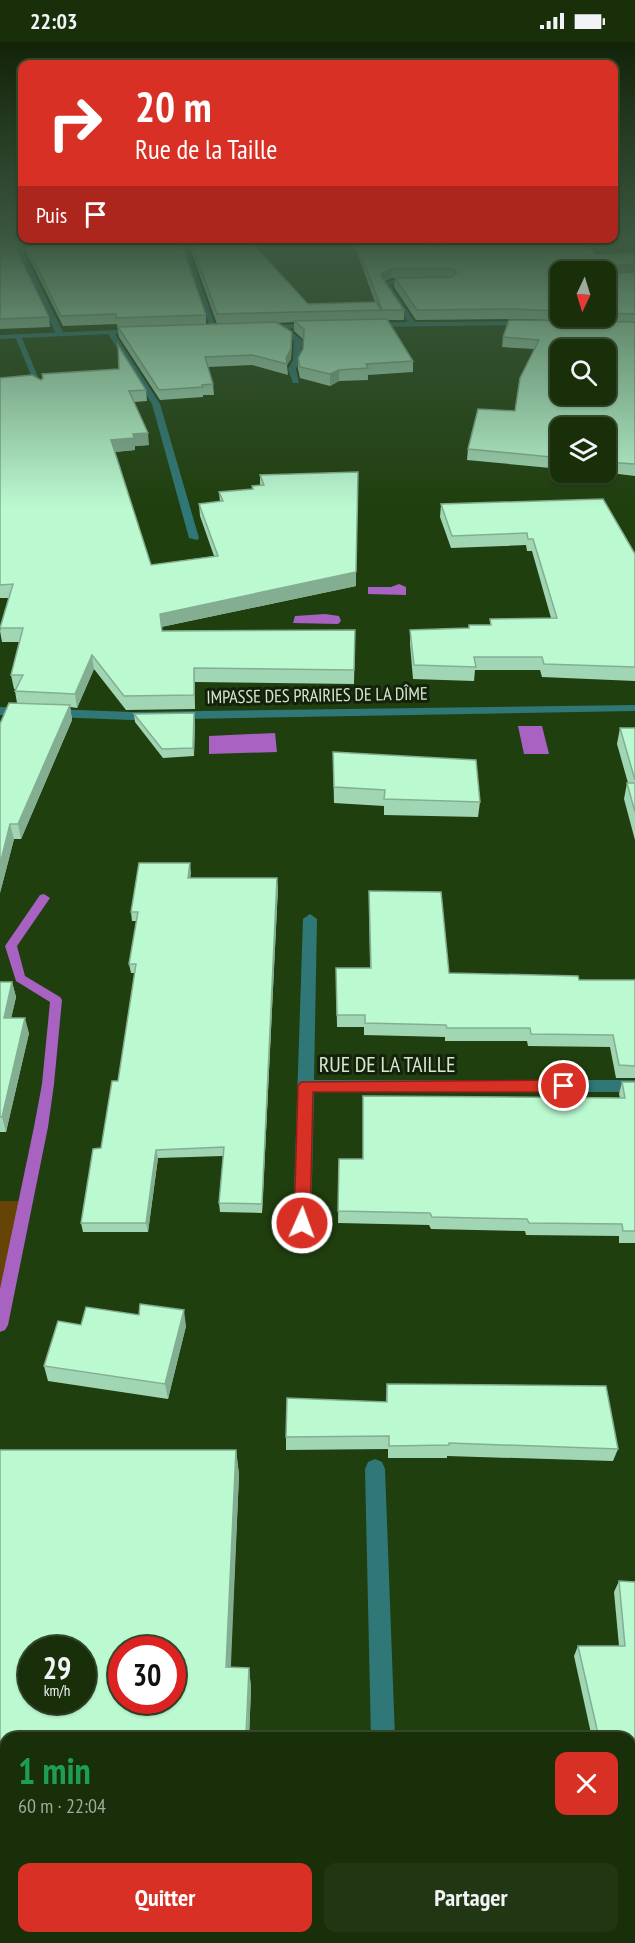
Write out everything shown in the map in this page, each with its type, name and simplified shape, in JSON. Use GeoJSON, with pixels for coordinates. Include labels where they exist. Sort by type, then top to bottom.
{"type":"FeatureCollection","features":[{"type":"Feature","properties":{"kind":"street"},"geometry":{"type":"LineString","coordinates":[[0,337],[145,331]]}},
{"type":"Feature","properties":{"kind":"street"},"geometry":{"type":"LineString","coordinates":[[285,331],[298,340],[297,360],[292,369],[296,381]]}},
{"type":"Feature","properties":{"kind":"street"},"geometry":{"type":"LineString","coordinates":[[110,332],[156,404],[194,538]]}},
{"type":"Feature","properties":{"kind":"street"},"geometry":{"type":"LineString","coordinates":[[17,336],[40,387]]}},
{"type":"Feature","properties":{"kind":"street","name":"IMPASSE DES PRAIRIES DE LA DÎME"},"geometry":{"type":"LineString","coordinates":[[0,711],[130,716],[635,708]]}},
{"type":"Feature","properties":{"kind":"street","name":"RUE DE LA TAILLE"},"geometry":{"type":"LineString","coordinates":[[310,919],[306,1086],[635,1086]]}},
{"type":"Feature","properties":{"kind":"street"},"geometry":{"type":"LineString","coordinates":[[302,1223],[306,1086]]}},
{"type":"Feature","properties":{"kind":"street"},"geometry":{"type":"LineString","coordinates":[[375,1469],[383,1732]]}},
{"type":"Feature","properties":{"kind":"shaded area"},"geometry":{"type":"Polygon","coordinates":[[[399,584],[406,587],[406,595],[368,594],[368,587],[391,587],[399,584]]]}},
{"type":"Feature","properties":{"kind":"shaded area"},"geometry":{"type":"Polygon","coordinates":[[[325,614],[339,616],[341,621],[338,624],[293,623],[295,616],[325,614]]]}},
{"type":"Feature","properties":{"kind":"shaded area"},"geometry":{"type":"Polygon","coordinates":[[[518,726],[542,726],[549,754],[524,754],[518,726]]]}},
{"type":"Feature","properties":{"kind":"shaded area"},"geometry":{"type":"Polygon","coordinates":[[[275,733],[277,752],[209,754],[209,736],[275,733]]]}},
{"type":"Feature","properties":{"kind":"shaded area"},"geometry":{"type":"Polygon","coordinates":[[[0,1201],[21,1201],[0,1297],[0,1201]]]}},
{"type":"Feature","properties":{"kind":"building"},"geometry":{"type":"Polygon","coordinates":[[[120,331],[292,332],[291,349],[286,358],[287,364],[252,355],[205,357],[213,384],[202,385],[203,387],[159,390],[120,331]]]}},
{"type":"Feature","properties":{"kind":"building"},"geometry":{"type":"Polygon","coordinates":[[[304,331],[394,331],[413,361],[366,364],[368,368],[339,370],[330,374],[300,367],[298,358],[303,349],[304,331]]]}},
{"type":"Feature","properties":{"kind":"building"},"geometry":{"type":"Polygon","coordinates":[[[505,331],[635,331],[635,464],[616,463],[616,417],[550,417],[550,457],[468,449],[478,409],[515,411],[520,378],[539,340],[503,337],[505,331]]]}},
{"type":"Feature","properties":{"kind":"building"},"geometry":{"type":"Polygon","coordinates":[[[118,345],[146,390],[129,391],[148,433],[133,434],[134,438],[111,440],[151,565],[218,556],[199,504],[223,501],[219,492],[253,489],[252,486],[264,485],[260,475],[358,472],[356,572],[160,614],[162,631],[355,630],[354,670],[194,668],[194,695],[124,696],[92,655],[75,694],[15,691],[23,675],[11,675],[23,628],[0,628],[13,584],[0,585],[0,378],[32,375],[41,380],[42,374],[119,369],[118,345]]]}},
{"type":"Feature","properties":{"kind":"building"},"geometry":{"type":"Polygon","coordinates":[[[603,499],[635,554],[635,667],[544,664],[542,657],[474,657],[476,667],[414,665],[410,630],[491,625],[490,619],[557,618],[533,539],[528,539],[527,533],[452,536],[441,504],[603,499]]]}},
{"type":"Feature","properties":{"kind":"building"},"geometry":{"type":"Polygon","coordinates":[[[9,703],[70,705],[18,824],[10,824],[0,864],[0,724],[9,703]]]}},
{"type":"Feature","properties":{"kind":"building"},"geometry":{"type":"Polygon","coordinates":[[[194,713],[193,748],[162,749],[134,714],[194,713]]]}},
{"type":"Feature","properties":{"kind":"building"},"geometry":{"type":"Polygon","coordinates":[[[620,728],[635,728],[635,780],[620,728]]]}},
{"type":"Feature","properties":{"kind":"building"},"geometry":{"type":"Polygon","coordinates":[[[333,752],[476,760],[480,802],[384,799],[385,790],[334,787],[333,752]]]}},
{"type":"Feature","properties":{"kind":"building"},"geometry":{"type":"Polygon","coordinates":[[[627,783],[635,783],[635,812],[627,783]]]}},
{"type":"Feature","properties":{"kind":"building"},"geometry":{"type":"Polygon","coordinates":[[[139,863],[190,863],[188,878],[277,878],[262,1204],[219,1203],[224,1147],[156,1150],[146,1223],[81,1223],[93,1149],[101,1148],[112,1081],[118,1081],[136,964],[129,964],[138,912],[131,912],[139,863]]]}},
{"type":"Feature","properties":{"kind":"building"},"geometry":{"type":"Polygon","coordinates":[[[369,891],[441,892],[449,973],[578,976],[579,980],[635,980],[635,1066],[619,1065],[613,1035],[531,1034],[530,1028],[447,1028],[446,1025],[365,1023],[365,1015],[337,1015],[336,968],[371,968],[369,891]]]}},
{"type":"Feature","properties":{"kind":"building"},"geometry":{"type":"Polygon","coordinates":[[[0,982],[12,982],[4,1018],[25,1018],[2,1117],[0,1117],[0,982]]]}},
{"type":"Feature","properties":{"kind":"building"},"geometry":{"type":"Polygon","coordinates":[[[622,1082],[635,1082],[635,1231],[623,1231],[622,1224],[529,1223],[527,1219],[432,1217],[430,1213],[338,1211],[339,1159],[363,1159],[363,1096],[625,1098],[622,1082]]]}},
{"type":"Feature","properties":{"kind":"building"},"geometry":{"type":"Polygon","coordinates":[[[140,1304],[184,1310],[165,1384],[44,1366],[58,1321],[81,1325],[86,1307],[139,1315],[140,1304]]]}},
{"type":"Feature","properties":{"kind":"building"},"geometry":{"type":"Polygon","coordinates":[[[387,1384],[606,1386],[618,1449],[449,1443],[449,1445],[389,1446],[389,1436],[286,1437],[287,1398],[387,1402],[387,1384]]]}},
{"type":"Feature","properties":{"kind":"building"},"geometry":{"type":"Polygon","coordinates":[[[0,1450],[236,1450],[226,1667],[249,1668],[246,1732],[0,1732],[0,1450]]]}},
{"type":"Feature","properties":{"kind":"building"},"geometry":{"type":"Polygon","coordinates":[[[619,1581],[635,1582],[635,1732],[598,1732],[578,1646],[625,1646],[619,1581]]]}},
{"type":"Feature","properties":{"kind":"waterway"},"geometry":{"type":"LineString","coordinates":[[0,1325],[41,1127],[48,1084],[56,1000],[20,978],[11,946],[44,898]]}},
{"type":"Feature","properties":{"kind":"route"},"geometry":{"type":"LineString","coordinates":[[302,1223],[306,1086],[564,1086]]}}]}
